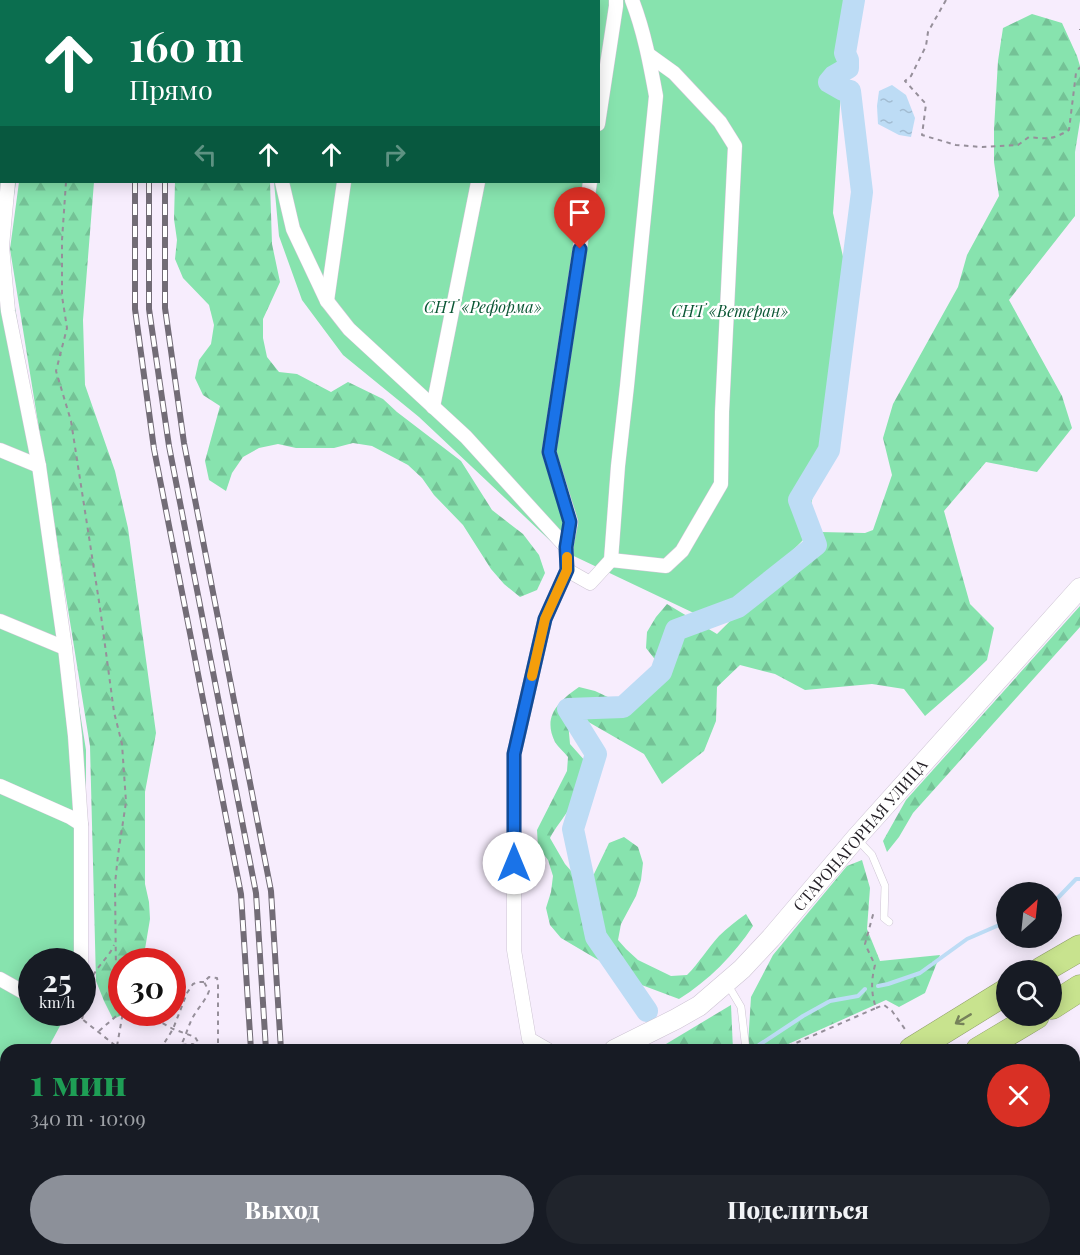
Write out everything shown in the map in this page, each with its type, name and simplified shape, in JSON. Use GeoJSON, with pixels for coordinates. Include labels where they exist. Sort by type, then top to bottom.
{"type":"FeatureCollection","features":[{"type":"Feature","properties":{"kind":"highway"},"geometry":{"type":"LineString","coordinates":[[1059,960],[1080,948]]}},
{"type":"Feature","properties":{"kind":"highway"},"geometry":{"type":"LineString","coordinates":[[1062,1000],[1080,988]]}},
{"type":"Feature","properties":{"kind":"highway"},"geometry":{"type":"LineString","coordinates":[[913,1043],[996,997]]}},
{"type":"Feature","properties":{"kind":"highway"},"geometry":{"type":"LineString","coordinates":[[990,1044],[1020,1026]]}},
{"type":"Feature","properties":{"kind":"main road","name":"СТАРОНАГОРНАЯ УЛИЦА"},"geometry":{"type":"LineString","coordinates":[[626,1044],[699,1006],[727,983],[771,938],[856,838],[1080,588]]}},
{"type":"Feature","properties":{"kind":"street"},"geometry":{"type":"LineString","coordinates":[[600,111],[616,0]]}},
{"type":"Feature","properties":{"kind":"street"},"geometry":{"type":"LineString","coordinates":[[567,570],[590,583],[611,560],[618,466],[656,96],[649,55],[632,0]]}},
{"type":"Feature","properties":{"kind":"street"},"geometry":{"type":"LineString","coordinates":[[611,560],[666,566],[682,551],[721,483],[722,412],[735,146],[720,122],[674,73],[649,55]]}},
{"type":"Feature","properties":{"kind":"street"},"geometry":{"type":"LineString","coordinates":[[282,183],[293,229],[327,301],[349,329],[466,437],[566,547]]}},
{"type":"Feature","properties":{"kind":"street"},"geometry":{"type":"LineString","coordinates":[[327,301],[344,183]]}},
{"type":"Feature","properties":{"kind":"street"},"geometry":{"type":"LineString","coordinates":[[434,407],[477,183]]}},
{"type":"Feature","properties":{"kind":"street"},"geometry":{"type":"LineString","coordinates":[[538,1044],[530,1039],[514,950],[514,754],[545,619],[567,570],[566,547],[570,522],[549,452],[590,183]]}},
{"type":"Feature","properties":{"kind":"street"},"geometry":{"type":"LineString","coordinates":[[5,184],[2,246],[4,310],[39,466],[75,736],[81,824],[81,948]]}},
{"type":"Feature","properties":{"kind":"street"},"geometry":{"type":"LineString","coordinates":[[0,450],[39,466]]}},
{"type":"Feature","properties":{"kind":"street"},"geometry":{"type":"LineString","coordinates":[[0,621],[65,648]]}},
{"type":"Feature","properties":{"kind":"street"},"geometry":{"type":"LineString","coordinates":[[0,786],[81,824]]}},
{"type":"Feature","properties":{"kind":"street"},"geometry":{"type":"LineString","coordinates":[[0,980],[18,990]]}},
{"type":"Feature","properties":{"kind":"lane"},"geometry":{"type":"LineString","coordinates":[[856,838],[872,855],[885,886],[884,918],[889,922]]}},
{"type":"Feature","properties":{"kind":"lane"},"geometry":{"type":"LineString","coordinates":[[727,983],[741,1007],[745,1044]]}},
{"type":"Feature","properties":{"kind":"path"},"geometry":{"type":"LineString","coordinates":[[946,0],[928,32],[926,46],[911,76],[905,81],[926,104],[922,135],[956,145],[982,147],[1018,145],[1029,137],[1056,138],[1069,130],[1077,73],[1080,67]]}},
{"type":"Feature","properties":{"kind":"path"},"geometry":{"type":"LineString","coordinates":[[66,183],[62,240],[62,296],[67,328],[56,371],[72,421],[114,712],[122,744],[126,802],[115,884],[116,948]]}},
{"type":"Feature","properties":{"kind":"path"},"geometry":{"type":"LineString","coordinates":[[876,1008],[872,994],[872,978],[876,965],[865,944],[871,918],[885,886]]}},
{"type":"Feature","properties":{"kind":"path"},"geometry":{"type":"LineString","coordinates":[[96,972],[105,958],[111,954],[116,942]]}},
{"type":"Feature","properties":{"kind":"path"},"geometry":{"type":"LineString","coordinates":[[164,1044],[193,984],[204,982],[210,977],[217,978],[219,984],[218,1044]]}},
{"type":"Feature","properties":{"kind":"path"},"geometry":{"type":"LineString","coordinates":[[182,1044],[192,1019],[208,996],[209,991],[204,982]]}},
{"type":"Feature","properties":{"kind":"path"},"geometry":{"type":"LineString","coordinates":[[794,1044],[884,1005],[892,1011],[913,1043]]}},
{"type":"Feature","properties":{"kind":"path"},"geometry":{"type":"LineString","coordinates":[[98,1031],[108,1023]]}},
{"type":"Feature","properties":{"kind":"path"},"geometry":{"type":"LineString","coordinates":[[91,1026],[114,1044]]}},
{"type":"Feature","properties":{"kind":"path"},"geometry":{"type":"LineString","coordinates":[[117,1044],[120,1026]]}},
{"type":"Feature","properties":{"kind":"path"},"geometry":{"type":"LineString","coordinates":[[168,1026],[195,1037],[198,1044]]}},
{"type":"Feature","properties":{"kind":"green space","name":"СНТ «Ветеран»"},"geometry":{"type":"Polygon","coordinates":[[[600,0],[847,0],[833,213],[855,309],[803,540],[719,625],[559,549],[419,417],[343,355],[302,300],[279,236],[274,183],[600,183],[600,0]]]}},
{"type":"Feature","properties":{"kind":"green space"},"geometry":{"type":"Polygon","coordinates":[[[1032,14],[1062,23],[1080,66],[1080,121],[1075,152],[1075,216],[1009,300],[1062,396],[1072,428],[1037,472],[986,462],[944,511],[970,604],[994,628],[987,660],[925,716],[904,689],[872,684],[805,690],[775,674],[740,665],[717,687],[716,721],[704,751],[662,784],[644,754],[585,720],[568,722],[570,744],[586,762],[572,804],[550,838],[565,864],[579,880],[594,874],[609,843],[624,837],[638,847],[643,863],[641,880],[636,896],[621,924],[618,940],[626,949],[638,960],[671,976],[687,975],[728,927],[746,914],[753,926],[720,967],[679,999],[639,984],[561,938],[550,925],[546,908],[553,876],[548,860],[538,847],[537,830],[567,771],[568,757],[555,742],[551,733],[552,717],[559,704],[579,687],[610,698],[628,697],[644,692],[656,679],[657,662],[646,648],[647,632],[667,604],[717,634],[820,532],[865,533],[873,530],[892,475],[883,438],[893,404],[958,287],[967,255],[999,196],[994,162],[994,129],[998,61],[1003,28],[1032,14]]]}},
{"type":"Feature","properties":{"kind":"green space"},"geometry":{"type":"Polygon","coordinates":[[[0,183],[16,183],[6,251],[86,750],[86,948],[18,948],[18,1026],[60,1026],[50,1044],[0,1044],[0,183]]]}},
{"type":"Feature","properties":{"kind":"green space"},"geometry":{"type":"Polygon","coordinates":[[[19,183],[94,183],[83,320],[85,385],[115,471],[128,528],[156,733],[145,792],[145,884],[150,919],[145,948],[108,948],[108,1009],[96,981],[90,746],[10,249],[19,183]]]}},
{"type":"Feature","properties":{"kind":"green space"},"geometry":{"type":"Polygon","coordinates":[[[175,183],[270,183],[272,244],[280,282],[263,319],[263,338],[267,357],[279,372],[297,374],[331,392],[348,382],[383,399],[461,461],[492,510],[523,534],[539,555],[545,573],[537,590],[520,597],[504,584],[491,569],[463,525],[434,495],[422,478],[408,465],[372,446],[353,443],[334,448],[296,448],[278,444],[259,448],[243,457],[232,473],[226,491],[209,480],[205,461],[220,406],[203,395],[195,378],[199,360],[211,344],[214,325],[209,305],[183,278],[175,259],[177,240],[174,219],[175,183]]]}},
{"type":"Feature","properties":{"kind":"green space"},"geometry":{"type":"Polygon","coordinates":[[[1080,606],[1080,627],[913,813],[887,852],[883,841],[906,800],[1080,606]]]}},
{"type":"Feature","properties":{"kind":"green space"},"geometry":{"type":"Polygon","coordinates":[[[862,860],[870,888],[867,929],[880,961],[940,955],[925,993],[899,1007],[886,1000],[788,1044],[748,1044],[751,997],[773,955],[847,866],[862,860]]]}},
{"type":"Feature","properties":{"kind":"green space"},"geometry":{"type":"Polygon","coordinates":[[[731,1005],[733,1044],[666,1044],[731,1005]]]}},
{"type":"Feature","properties":{"kind":"water"},"geometry":{"type":"Polygon","coordinates":[[[892,85],[906,95],[915,118],[911,137],[899,135],[878,124],[879,91],[892,85]]]}},
{"type":"Feature","properties":{"kind":"waterway"},"geometry":{"type":"LineString","coordinates":[[647,1011],[596,937],[573,829],[596,754],[568,709],[623,707],[661,672],[676,630],[738,607],[816,545],[799,500],[829,450],[862,192],[850,91],[843,90],[829,82],[834,76],[848,68],[845,53],[854,0]]}},
{"type":"Feature","properties":{"kind":"waterway"},"geometry":{"type":"LineString","coordinates":[[1062,894],[1076,879],[1080,879]]}},
{"type":"Feature","properties":{"kind":"waterway"},"geometry":{"type":"LineString","coordinates":[[878,986],[920,973],[967,939],[996,926]]}},
{"type":"Feature","properties":{"kind":"waterway"},"geometry":{"type":"LineString","coordinates":[[761,1044],[830,1001],[858,996],[865,989]]}},
{"type":"Feature","properties":{"kind":"railway"},"geometry":{"type":"LineString","coordinates":[[135,183],[135,309],[154,449],[241,894],[251,1044]]}},
{"type":"Feature","properties":{"kind":"railway"},"geometry":{"type":"LineString","coordinates":[[149,183],[149,309],[169,446],[256,893],[266,1044]]}},
{"type":"Feature","properties":{"kind":"railway"},"geometry":{"type":"LineString","coordinates":[[165,183],[165,308],[184,443],[271,891],[281,1044]]}},
{"type":"Feature","properties":{"kind":"slow traffic"},"geometry":{"type":"LineString","coordinates":[[532,676],[545,619],[567,570],[567,557]]}},
{"type":"Feature","properties":{"kind":"route"},"geometry":{"type":"LineString","coordinates":[[514,863],[514,754],[545,619],[567,570],[566,547],[570,522],[549,452],[580,249]]}},
{"type":"Feature","properties":{"kind":"park label","name":"СНТ «Реформа»"},"geometry":{"type":"Point","coordinates":[483,307]}}]}
